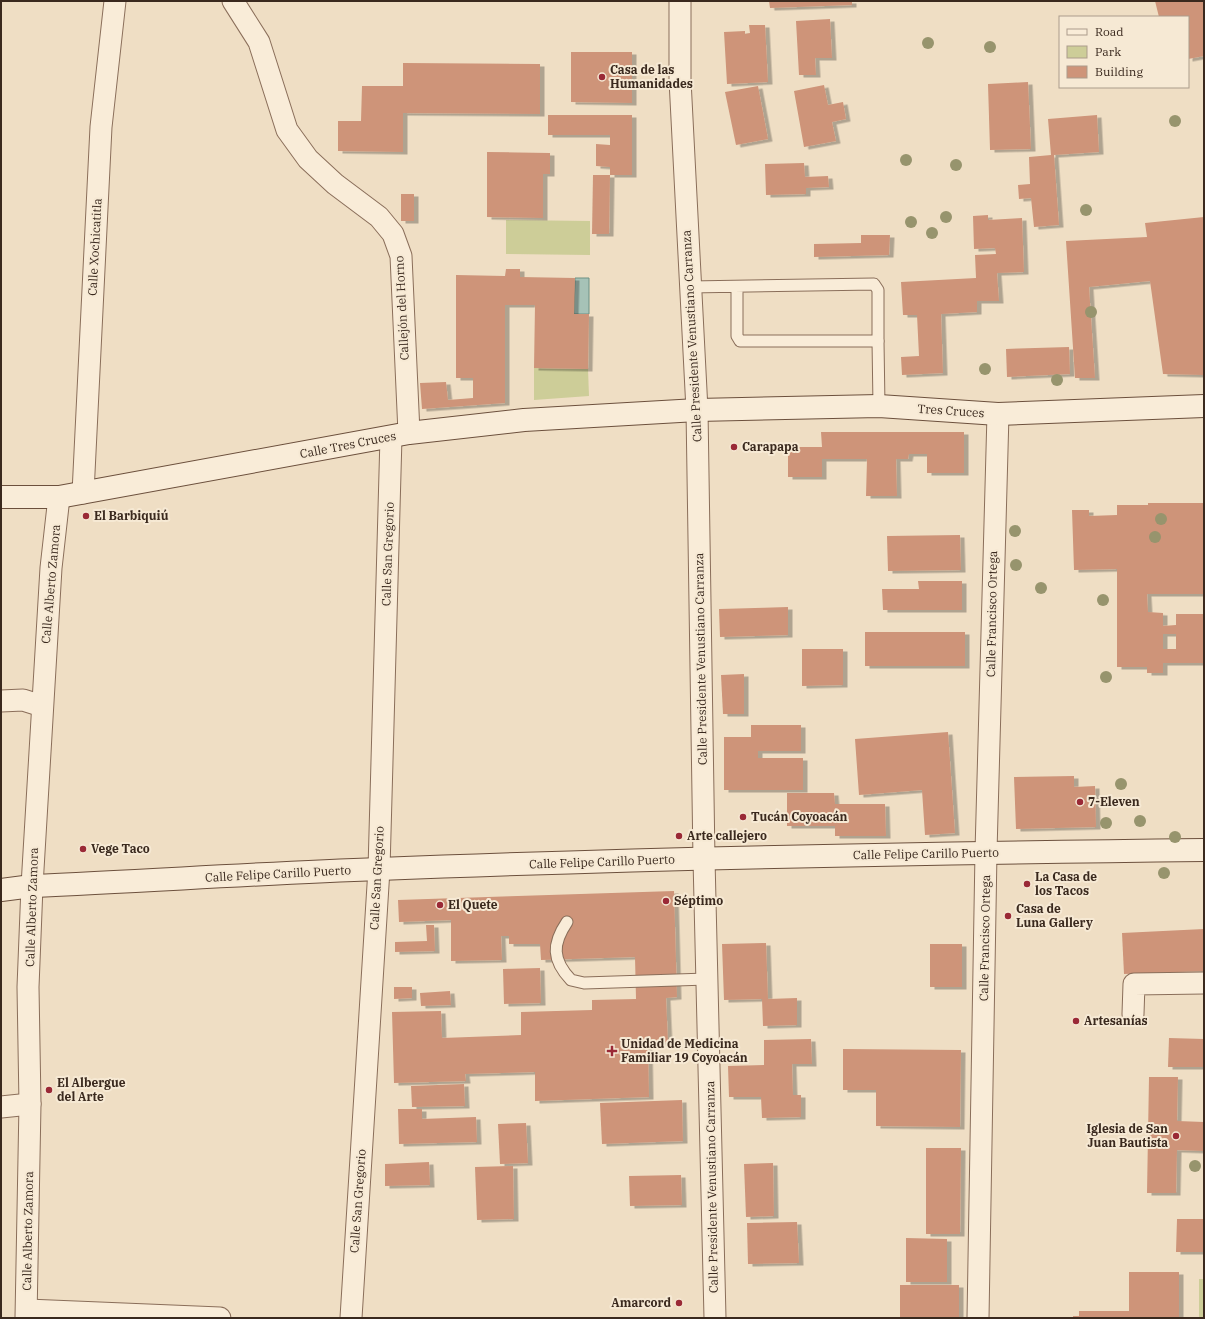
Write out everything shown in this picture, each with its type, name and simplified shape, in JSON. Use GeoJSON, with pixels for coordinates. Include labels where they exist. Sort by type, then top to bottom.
{"type":"FeatureCollection","features":[{"type":"Feature","properties":{"kind":"street","name":"Calle Xochicatitla"},"geometry":{"type":"LineString","coordinates":[[83,493],[101,127],[115,1]]}},
{"type":"Feature","properties":{"kind":"street","name":"Callejón del Horno"},"geometry":{"type":"LineString","coordinates":[[233,1],[259,42],[288,130],[308,159],[335,184],[379,218],[393,234],[401,256],[400,435]]}},
{"type":"Feature","properties":{"kind":"street","name":"Calle Presidente Venustiano Carranza"},"geometry":{"type":"LineString","coordinates":[[680,1],[680,80],[697,410],[704,859],[715,1318]]}},
{"type":"Feature","properties":{"kind":"street","name":"Tres Cruces"},"geometry":{"type":"LineString","coordinates":[[697,410],[879,406],[998,414],[1204,406]]}},
{"type":"Feature","properties":{"kind":"street","name":"Calle Tres Cruces"},"geometry":{"type":"LineString","coordinates":[[1,497],[59,497],[400,435],[524,420],[697,410]]}},
{"type":"Feature","properties":{"kind":"street","name":"Calle Francisco Ortega"},"geometry":{"type":"LineString","coordinates":[[978,1318],[986,852],[998,414]]}},
{"type":"Feature","properties":{"kind":"street","name":"Calle San Gregorio"},"geometry":{"type":"LineString","coordinates":[[351,1318],[379,869],[400,435]]}},
{"type":"Feature","properties":{"kind":"street","name":"Calle Alberto Zamora"},"geometry":{"type":"LineString","coordinates":[[26,1314],[30,1104],[28,987],[32,886],[51,568],[59,497]]}},
{"type":"Feature","properties":{"kind":"street"},"geometry":{"type":"LineString","coordinates":[[1,701],[23,700],[42,706]]}},
{"type":"Feature","properties":{"kind":"street","name":"Calle Felipe Carillo Puerto"},"geometry":{"type":"LineString","coordinates":[[1,890],[32,886],[379,869],[986,852],[1204,850]]}},
{"type":"Feature","properties":{"kind":"street"},"geometry":{"type":"LineString","coordinates":[[1133,1014],[1134,984],[1204,983]]}},
{"type":"Feature","properties":{"kind":"street"},"geometry":{"type":"LineString","coordinates":[[1,1107],[30,1104]]}},
{"type":"Feature","properties":{"kind":"street"},"geometry":{"type":"LineString","coordinates":[[26,1314],[220,1318]]}},
{"type":"Feature","properties":{"kind":"lane"},"geometry":{"type":"LineString","coordinates":[[690,287],[874,284],[878,290],[879,406]]}},
{"type":"Feature","properties":{"kind":"lane"},"geometry":{"type":"LineString","coordinates":[[737,287],[737,336],[740,341],[878,341]]}},
{"type":"Feature","properties":{"kind":"lane"},"geometry":{"type":"LineString","coordinates":[[567,922],[558,936],[556,950],[559,964],[571,980],[584,983],[707,979]]}},
{"type":"Feature","properties":{"kind":"green space"},"geometry":{"type":"Polygon","coordinates":[[[506,220],[590,221],[590,255],[506,254],[506,220]]]}},
{"type":"Feature","properties":{"kind":"green space"},"geometry":{"type":"Polygon","coordinates":[[[534,368],[588,369],[589,396],[534,400],[534,368]]]}},
{"type":"Feature","properties":{"kind":"green space"},"geometry":{"type":"Polygon","coordinates":[[[1199,1279],[1204,1279],[1204,1318],[1199,1318],[1199,1279]]]}},
{"type":"Feature","properties":{"kind":"shaded area"},"geometry":{"type":"Polygon","coordinates":[[[575,278],[589,278],[589,314],[574,314],[575,278]]]}},
{"type":"Feature","properties":{"kind":"building"},"geometry":{"type":"Polygon","coordinates":[[[769,1],[852,1],[852,5],[770,8],[769,1]]]}},
{"type":"Feature","properties":{"kind":"building"},"geometry":{"type":"Polygon","coordinates":[[[1155,1],[1204,1],[1204,56],[1189,59],[1189,16],[1159,16],[1155,1]]]}},
{"type":"Feature","properties":{"kind":"building"},"geometry":{"type":"Polygon","coordinates":[[[830,19],[832,58],[815,58],[816,75],[799,75],[796,21],[830,19]]]}},
{"type":"Feature","properties":{"kind":"building"},"geometry":{"type":"Polygon","coordinates":[[[749,25],[765,25],[768,82],[727,84],[724,32],[745,31],[745,34],[750,33],[749,25]]]}},
{"type":"Feature","properties":{"kind":"building","name":"Casa de las Humanidades"},"geometry":{"type":"Polygon","coordinates":[[[571,52],[632,52],[632,103],[571,102],[571,52]]]}},
{"type":"Feature","properties":{"kind":"building"},"geometry":{"type":"Polygon","coordinates":[[[403,63],[540,64],[540,114],[403,113],[403,152],[338,151],[338,121],[361,121],[362,86],[403,86],[403,63]]]}},
{"type":"Feature","properties":{"kind":"building"},"geometry":{"type":"Polygon","coordinates":[[[1028,82],[1031,149],[990,150],[988,84],[1028,82]]]}},
{"type":"Feature","properties":{"kind":"building"},"geometry":{"type":"Polygon","coordinates":[[[824,85],[828,105],[843,102],[846,119],[832,122],[836,141],[804,147],[794,91],[824,85]]]}},
{"type":"Feature","properties":{"kind":"building"},"geometry":{"type":"Polygon","coordinates":[[[758,86],[768,139],[736,145],[725,92],[758,86]]]}},
{"type":"Feature","properties":{"kind":"building"},"geometry":{"type":"Polygon","coordinates":[[[548,115],[632,115],[632,175],[610,175],[610,167],[596,166],[596,144],[610,145],[610,135],[548,135],[548,115]]]}},
{"type":"Feature","properties":{"kind":"building"},"geometry":{"type":"Polygon","coordinates":[[[1097,115],[1099,152],[1054,155],[1059,225],[1034,227],[1031,198],[1019,199],[1018,185],[1030,184],[1029,157],[1051,155],[1048,119],[1097,115]]]}},
{"type":"Feature","properties":{"kind":"building"},"geometry":{"type":"Polygon","coordinates":[[[487,152],[550,153],[550,174],[543,174],[543,218],[487,217],[487,152]]]}},
{"type":"Feature","properties":{"kind":"building"},"geometry":{"type":"Polygon","coordinates":[[[804,163],[805,177],[828,176],[829,187],[806,188],[806,194],[766,195],[765,164],[804,163]]]}},
{"type":"Feature","properties":{"kind":"building"},"geometry":{"type":"Polygon","coordinates":[[[593,175],[610,175],[609,234],[592,234],[593,175]]]}},
{"type":"Feature","properties":{"kind":"building"},"geometry":{"type":"Polygon","coordinates":[[[401,194],[414,194],[414,221],[401,221],[401,194]]]}},
{"type":"Feature","properties":{"kind":"building"},"geometry":{"type":"Polygon","coordinates":[[[988,215],[988,220],[1022,218],[1024,272],[997,273],[999,301],[977,301],[977,312],[941,314],[943,373],[902,375],[901,357],[919,356],[917,315],[903,315],[901,282],[976,278],[975,255],[996,254],[995,248],[974,249],[973,216],[988,215]]]}},
{"type":"Feature","properties":{"kind":"building"},"geometry":{"type":"Polygon","coordinates":[[[1204,217],[1204,375],[1163,374],[1150,281],[1089,287],[1095,378],[1075,378],[1066,241],[1147,237],[1145,223],[1204,217]]]}},
{"type":"Feature","properties":{"kind":"building"},"geometry":{"type":"Polygon","coordinates":[[[861,235],[890,235],[889,255],[814,257],[814,244],[861,243],[861,235]]]}},
{"type":"Feature","properties":{"kind":"building"},"geometry":{"type":"Polygon","coordinates":[[[506,269],[520,269],[520,277],[575,278],[574,314],[589,314],[588,369],[534,368],[535,305],[505,305],[505,403],[422,409],[420,383],[446,382],[448,400],[473,398],[473,378],[456,378],[456,275],[505,276],[506,269]]]}},
{"type":"Feature","properties":{"kind":"building"},"geometry":{"type":"Polygon","coordinates":[[[1069,347],[1070,374],[1007,377],[1006,349],[1069,347]]]}},
{"type":"Feature","properties":{"kind":"building"},"geometry":{"type":"Polygon","coordinates":[[[821,432],[964,432],[964,473],[927,473],[927,454],[909,454],[908,459],[896,459],[897,496],[866,496],[867,459],[822,459],[822,477],[788,477],[788,447],[822,447],[821,432]]]}},
{"type":"Feature","properties":{"kind":"building"},"geometry":{"type":"Polygon","coordinates":[[[1148,503],[1204,503],[1204,594],[1147,594],[1148,612],[1163,613],[1163,626],[1176,625],[1176,614],[1204,614],[1204,663],[1163,663],[1163,673],[1147,673],[1147,667],[1117,667],[1117,569],[1074,570],[1072,510],[1089,510],[1089,516],[1117,515],[1117,505],[1148,505],[1148,503]],[[1163,634],[1163,649],[1176,649],[1176,634],[1163,634]]]}},
{"type":"Feature","properties":{"kind":"building"},"geometry":{"type":"Polygon","coordinates":[[[960,535],[961,570],[888,571],[887,536],[960,535]]]}},
{"type":"Feature","properties":{"kind":"building"},"geometry":{"type":"Polygon","coordinates":[[[918,581],[962,581],[962,610],[883,610],[882,589],[919,589],[918,581]]]}},
{"type":"Feature","properties":{"kind":"building"},"geometry":{"type":"Polygon","coordinates":[[[788,607],[788,635],[720,637],[719,609],[788,607]]]}},
{"type":"Feature","properties":{"kind":"building"},"geometry":{"type":"Polygon","coordinates":[[[865,632],[965,632],[965,666],[865,666],[865,632]]]}},
{"type":"Feature","properties":{"kind":"building"},"geometry":{"type":"Polygon","coordinates":[[[802,649],[843,649],[843,685],[802,686],[802,649]]]}},
{"type":"Feature","properties":{"kind":"building"},"geometry":{"type":"Polygon","coordinates":[[[744,674],[744,714],[723,714],[721,675],[744,674]]]}},
{"type":"Feature","properties":{"kind":"building"},"geometry":{"type":"Polygon","coordinates":[[[751,725],[801,725],[801,751],[758,751],[758,758],[803,758],[803,790],[724,790],[724,737],[751,737],[751,725]]]}},
{"type":"Feature","properties":{"kind":"building"},"geometry":{"type":"Polygon","coordinates":[[[948,732],[955,833],[925,835],[922,790],[859,795],[855,739],[948,732]]]}},
{"type":"Feature","properties":{"kind":"building"},"geometry":{"type":"Polygon","coordinates":[[[1074,776],[1074,787],[1095,786],[1096,827],[1016,829],[1014,777],[1074,776]]]}},
{"type":"Feature","properties":{"kind":"building"},"geometry":{"type":"Polygon","coordinates":[[[787,793],[834,793],[835,804],[885,804],[886,836],[835,836],[835,826],[787,826],[787,793]]]}},
{"type":"Feature","properties":{"kind":"building"},"geometry":{"type":"Polygon","coordinates":[[[674,891],[677,997],[666,998],[668,1042],[648,1043],[649,1097],[535,1101],[535,1072],[465,1074],[466,1081],[394,1083],[392,1012],[441,1011],[442,1038],[521,1035],[521,1012],[592,1010],[592,1000],[636,999],[635,957],[541,960],[540,944],[509,944],[509,936],[501,936],[502,960],[451,961],[451,920],[399,922],[398,900],[674,891]]]}},
{"type":"Feature","properties":{"kind":"building"},"geometry":{"type":"Polygon","coordinates":[[[426,925],[434,925],[435,951],[395,952],[395,942],[427,941],[426,925]]]}},
{"type":"Feature","properties":{"kind":"building"},"geometry":{"type":"Polygon","coordinates":[[[1204,929],[1204,971],[1124,974],[1122,933],[1204,929]]]}},
{"type":"Feature","properties":{"kind":"building"},"geometry":{"type":"Polygon","coordinates":[[[766,943],[768,999],[797,998],[797,1025],[763,1026],[762,999],[724,1000],[722,944],[766,943]]]}},
{"type":"Feature","properties":{"kind":"building"},"geometry":{"type":"Polygon","coordinates":[[[930,944],[962,944],[962,987],[930,987],[930,944]]]}},
{"type":"Feature","properties":{"kind":"building"},"geometry":{"type":"Polygon","coordinates":[[[540,968],[541,1003],[504,1004],[503,969],[540,968]]]}},
{"type":"Feature","properties":{"kind":"building"},"geometry":{"type":"Polygon","coordinates":[[[394,987],[412,987],[412,998],[394,999],[394,987]]]}},
{"type":"Feature","properties":{"kind":"building"},"geometry":{"type":"Polygon","coordinates":[[[450,991],[451,1005],[421,1006],[420,993],[450,991]]]}},
{"type":"Feature","properties":{"kind":"building"},"geometry":{"type":"Polygon","coordinates":[[[1169,1038],[1204,1039],[1204,1067],[1168,1067],[1169,1038]]]}},
{"type":"Feature","properties":{"kind":"building"},"geometry":{"type":"Polygon","coordinates":[[[811,1039],[812,1064],[792,1064],[793,1095],[801,1095],[801,1117],[762,1118],[761,1097],[729,1097],[728,1066],[764,1065],[764,1040],[811,1039]]]}},
{"type":"Feature","properties":{"kind":"building"},"geometry":{"type":"Polygon","coordinates":[[[843,1049],[961,1050],[960,1127],[876,1126],[876,1090],[843,1090],[843,1049]]]}},
{"type":"Feature","properties":{"kind":"building","name":"Iglesia de San Juan Bautista"},"geometry":{"type":"Polygon","coordinates":[[[1149,1077],[1178,1077],[1177,1121],[1204,1122],[1204,1151],[1177,1150],[1176,1193],[1147,1193],[1149,1077]]]}},
{"type":"Feature","properties":{"kind":"building"},"geometry":{"type":"Polygon","coordinates":[[[464,1084],[465,1106],[412,1107],[411,1086],[464,1084]]]}},
{"type":"Feature","properties":{"kind":"building"},"geometry":{"type":"Polygon","coordinates":[[[682,1100],[683,1141],[602,1144],[600,1103],[682,1100]]]}},
{"type":"Feature","properties":{"kind":"building"},"geometry":{"type":"Polygon","coordinates":[[[398,1109],[422,1109],[422,1119],[476,1117],[477,1142],[399,1144],[398,1109]]]}},
{"type":"Feature","properties":{"kind":"building"},"geometry":{"type":"Polygon","coordinates":[[[526,1123],[528,1163],[500,1164],[498,1124],[526,1123]]]}},
{"type":"Feature","properties":{"kind":"building"},"geometry":{"type":"Polygon","coordinates":[[[926,1148],[961,1148],[960,1234],[926,1234],[926,1148]]]}},
{"type":"Feature","properties":{"kind":"building"},"geometry":{"type":"Polygon","coordinates":[[[429,1162],[430,1185],[385,1186],[385,1164],[429,1162]]]}},
{"type":"Feature","properties":{"kind":"building"},"geometry":{"type":"Polygon","coordinates":[[[773,1163],[774,1216],[746,1217],[744,1164],[773,1163]]]}},
{"type":"Feature","properties":{"kind":"building"},"geometry":{"type":"Polygon","coordinates":[[[513,1166],[514,1219],[477,1220],[475,1167],[513,1166]]]}},
{"type":"Feature","properties":{"kind":"building"},"geometry":{"type":"Polygon","coordinates":[[[681,1175],[682,1205],[630,1206],[629,1176],[681,1175]]]}},
{"type":"Feature","properties":{"kind":"building"},"geometry":{"type":"Polygon","coordinates":[[[1177,1219],[1204,1219],[1204,1252],[1176,1252],[1177,1219]]]}},
{"type":"Feature","properties":{"kind":"building"},"geometry":{"type":"Polygon","coordinates":[[[797,1222],[799,1263],[748,1264],[747,1223],[797,1222]]]}},
{"type":"Feature","properties":{"kind":"building"},"geometry":{"type":"Polygon","coordinates":[[[906,1238],[947,1239],[947,1282],[906,1282],[906,1238]]]}},
{"type":"Feature","properties":{"kind":"building"},"geometry":{"type":"Polygon","coordinates":[[[1129,1272],[1179,1272],[1179,1318],[1073,1318],[1073,1316],[1079,1316],[1079,1311],[1129,1311],[1129,1272]]]}},
{"type":"Feature","properties":{"kind":"building"},"geometry":{"type":"Polygon","coordinates":[[[900,1285],[959,1285],[959,1318],[900,1318],[900,1285]]]}},
{"type":"Feature","properties":{"kind":"place","name":"Casa de las Humanidades"},"geometry":{"type":"Point","coordinates":[602,77]}},
{"type":"Feature","properties":{"kind":"place","name":"Carapapa"},"geometry":{"type":"Point","coordinates":[734,447]}},
{"type":"Feature","properties":{"kind":"place","name":"El Barbiquiú"},"geometry":{"type":"Point","coordinates":[86,516]}},
{"type":"Feature","properties":{"kind":"place","name":"7-Eleven"},"geometry":{"type":"Point","coordinates":[1080,802]}},
{"type":"Feature","properties":{"kind":"place","name":"Tucán Coyoacán"},"geometry":{"type":"Point","coordinates":[743,817]}},
{"type":"Feature","properties":{"kind":"place","name":"Arte callejero"},"geometry":{"type":"Point","coordinates":[679,836]}},
{"type":"Feature","properties":{"kind":"place","name":"Vege Taco"},"geometry":{"type":"Point","coordinates":[83,849]}},
{"type":"Feature","properties":{"kind":"place","name":"La Casa de los Tacos"},"geometry":{"type":"Point","coordinates":[1027,884]}},
{"type":"Feature","properties":{"kind":"place","name":"Séptimo"},"geometry":{"type":"Point","coordinates":[666,901]}},
{"type":"Feature","properties":{"kind":"place","name":"El Quete"},"geometry":{"type":"Point","coordinates":[440,905]}},
{"type":"Feature","properties":{"kind":"place","name":"Casa de Luna Gallery"},"geometry":{"type":"Point","coordinates":[1008,916]}},
{"type":"Feature","properties":{"kind":"place","name":"Artesanías"},"geometry":{"type":"Point","coordinates":[1076,1021]}},
{"type":"Feature","properties":{"kind":"place","name":"Unidad de Medicina Familiar 19 Coyoacán"},"geometry":{"type":"Point","coordinates":[612,1051]}},
{"type":"Feature","properties":{"kind":"place","name":"El Albergue del Arte"},"geometry":{"type":"Point","coordinates":[49,1090]}},
{"type":"Feature","properties":{"kind":"place","name":"Iglesia de San Juan Bautista"},"geometry":{"type":"Point","coordinates":[1176,1136]}},
{"type":"Feature","properties":{"kind":"place","name":"Amarcord"},"geometry":{"type":"Point","coordinates":[679,1303]}}]}
